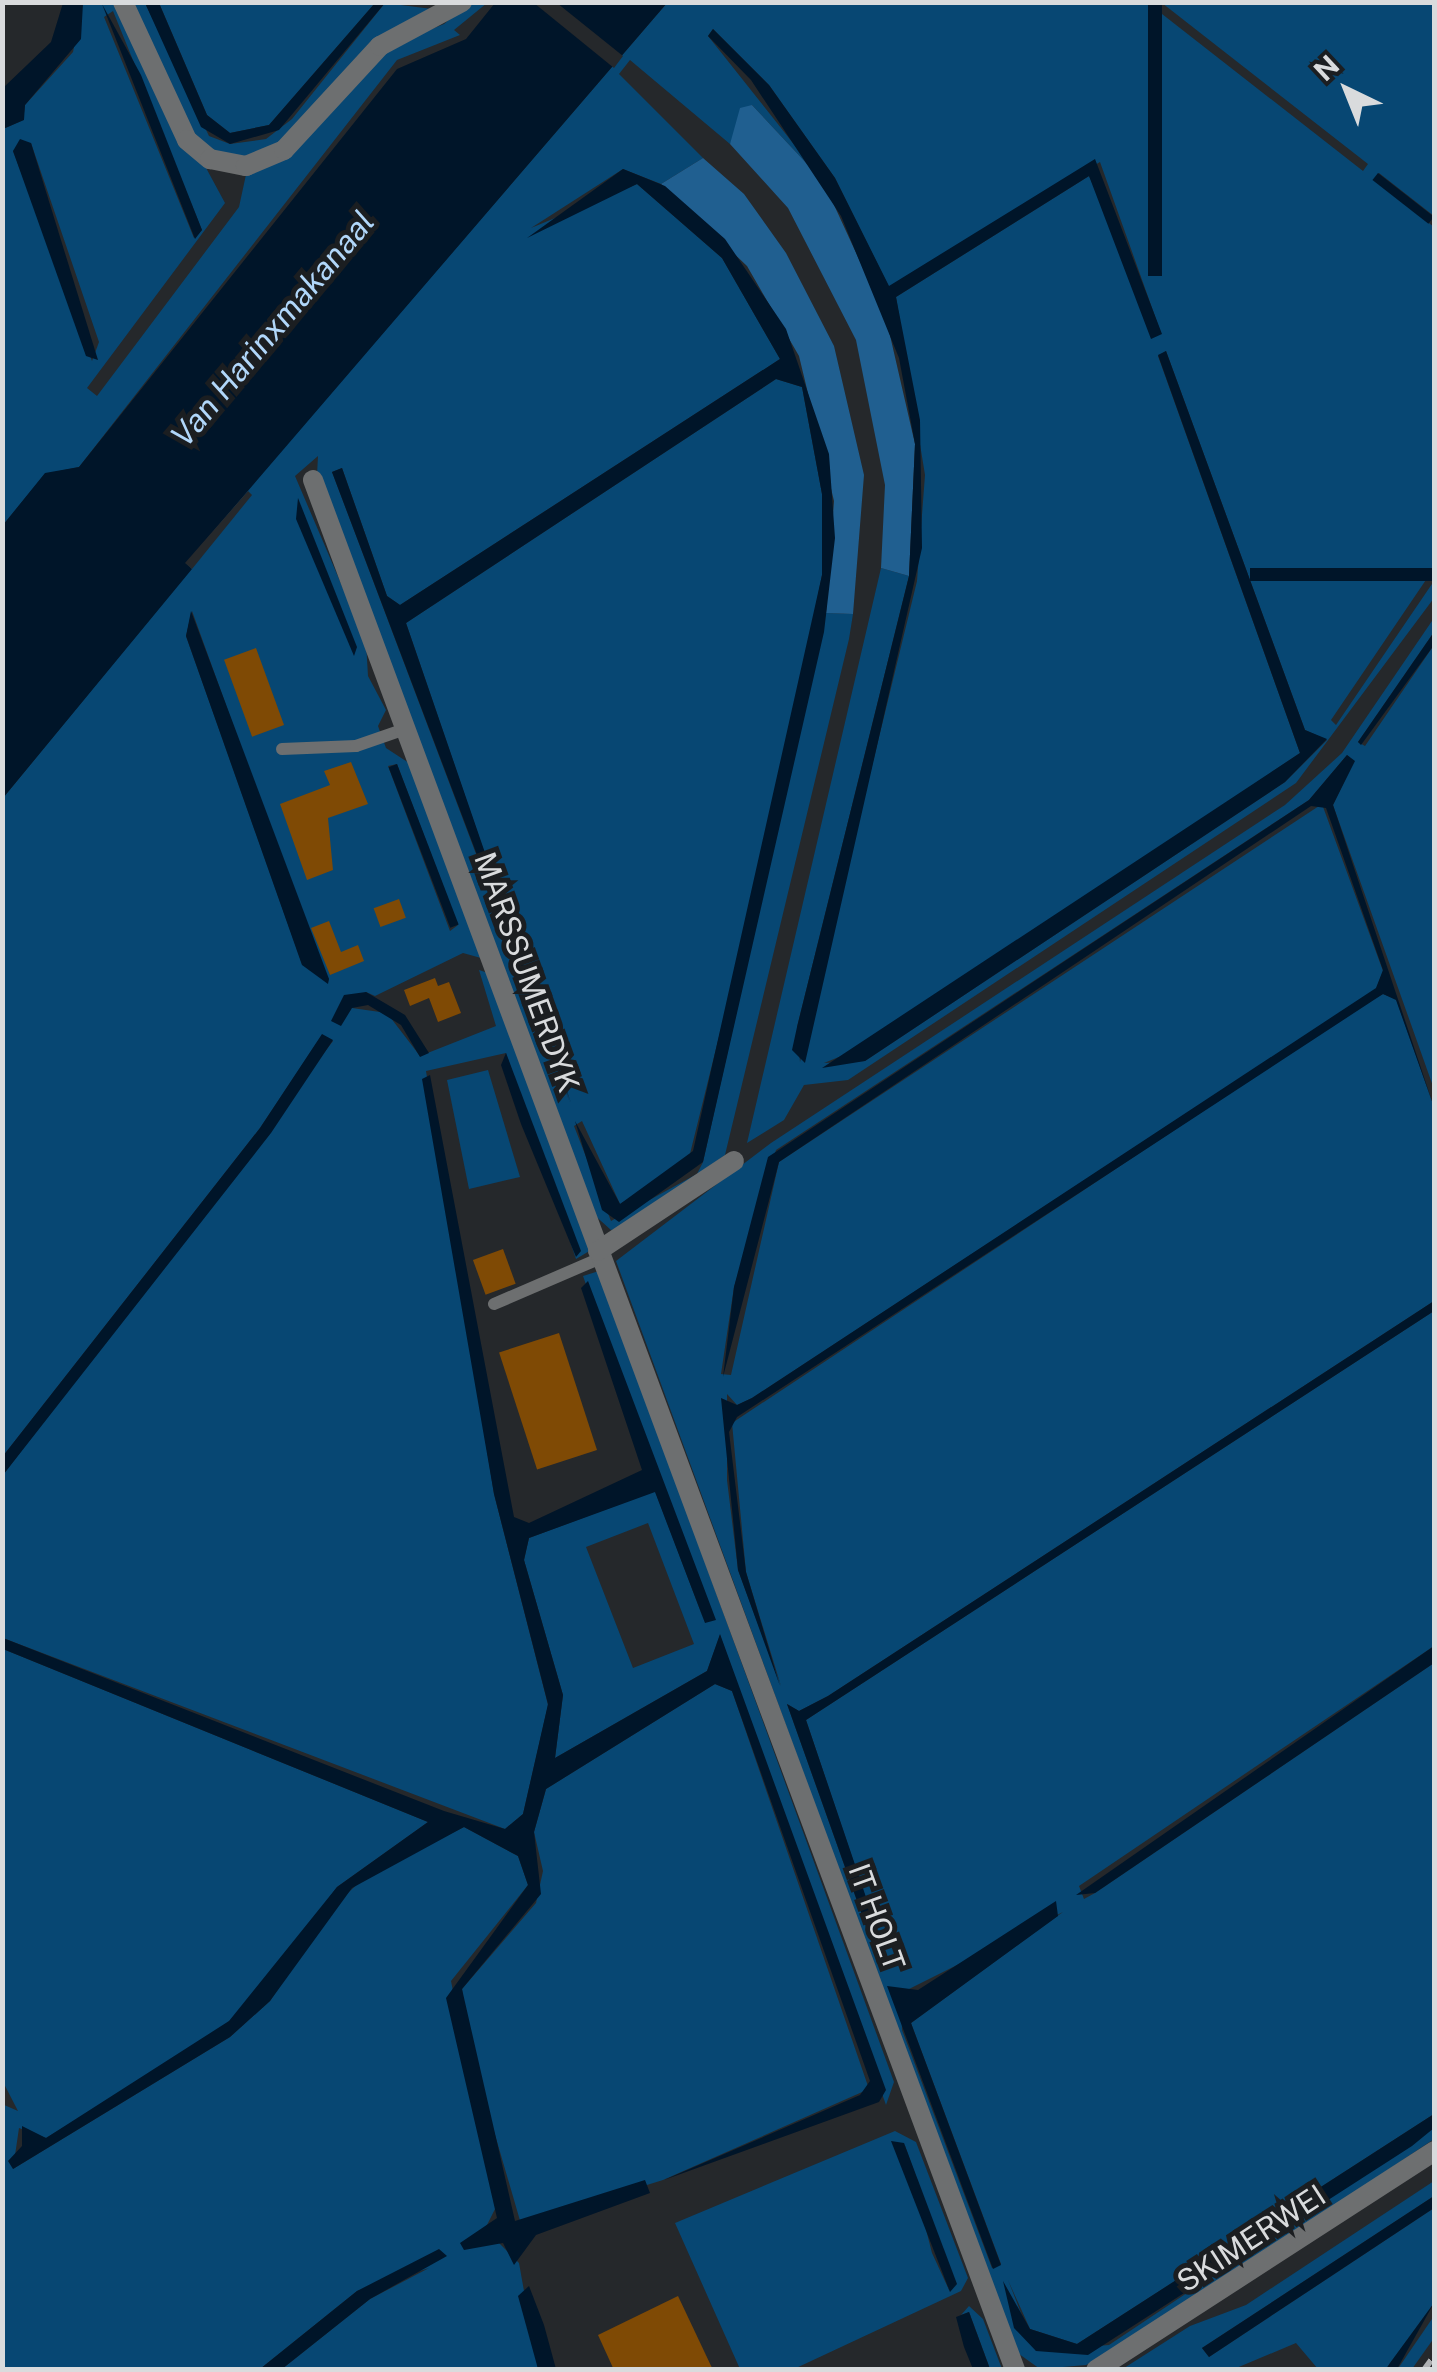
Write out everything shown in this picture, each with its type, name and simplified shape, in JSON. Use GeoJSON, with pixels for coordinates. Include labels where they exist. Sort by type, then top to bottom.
{"type":"FeatureCollection","features":[{"type":"Feature","properties":{"kind":"street"},"geometry":{"type":"LineString","coordinates":[[123,2],[187,140],[210,159],[246,166],[284,150],[380,46],[462,2]]}},
{"type":"Feature","properties":{"kind":"street","name":"MARSSUMERDYK"},"geometry":{"type":"LineString","coordinates":[[313,480],[600,1255],[689,1483]]}},
{"type":"Feature","properties":{"kind":"street"},"geometry":{"type":"LineString","coordinates":[[600,1255],[734,1162]]}},
{"type":"Feature","properties":{"kind":"street","name":"IT HOLT"},"geometry":{"type":"LineString","coordinates":[[689,1483],[1015,2370]]}},
{"type":"Feature","properties":{"kind":"street","name":"SKIMERWEI"},"geometry":{"type":"LineString","coordinates":[[1096,2370],[1434,2151]]}},
{"type":"Feature","properties":{"kind":"lane"},"geometry":{"type":"LineString","coordinates":[[282,749],[356,746],[406,729]]}},
{"type":"Feature","properties":{"kind":"lane"},"geometry":{"type":"LineString","coordinates":[[494,1304],[600,1255]]}},
{"type":"Feature","properties":{"kind":"shaded area"},"geometry":{"type":"Polygon","coordinates":[[[83,3],[117,3],[225,203],[87,388],[97,396],[239,207],[247,170],[385,48],[444,24],[469,3],[487,3],[454,30],[460,35],[397,60],[79,467],[45,474],[3,525],[3,129],[23,120],[25,105],[73,52],[83,3]],[[113,11],[104,17],[194,238],[202,230],[113,11]],[[31,143],[13,151],[92,361],[99,342],[31,143]]]}},
{"type":"Feature","properties":{"kind":"shaded area"},"geometry":{"type":"Polygon","coordinates":[[[129,3],[145,3],[209,136],[230,144],[266,139],[292,119],[385,3],[432,9],[293,136],[235,161],[194,141],[129,3]]]}},
{"type":"Feature","properties":{"kind":"shaded area"},"geometry":{"type":"Polygon","coordinates":[[[159,3],[375,3],[269,125],[230,133],[207,115],[159,3]]]}},
{"type":"Feature","properties":{"kind":"shaded area"},"geometry":{"type":"Polygon","coordinates":[[[667,3],[1148,3],[1363,171],[1368,164],[1162,3],[1434,3],[1434,216],[1379,173],[1374,180],[1434,227],[1434,568],[1331,720],[1336,725],[1434,581],[1434,598],[1296,783],[848,1080],[804,1085],[784,1120],[747,1143],[881,568],[909,576],[797,1027],[800,1062],[917,581],[925,475],[896,297],[1089,176],[1161,333],[1100,162],[889,287],[835,178],[769,85],[713,29],[708,36],[823,181],[752,105],[730,144],[630,60],[619,74],[703,158],[661,184],[623,169],[531,228],[637,184],[722,258],[780,359],[400,605],[387,596],[342,468],[332,472],[570,1103],[406,623],[776,379],[802,387],[822,494],[822,575],[772,822],[688,1162],[620,1204],[582,1121],[574,1126],[611,1221],[697,1174],[703,1162],[826,613],[853,614],[849,639],[725,1155],[627,1227],[611,1230],[591,1212],[317,475],[318,456],[295,476],[366,642],[368,676],[386,710],[378,726],[386,748],[412,765],[481,958],[463,953],[375,996],[366,992],[352,1008],[387,1013],[420,1056],[496,1026],[479,970],[488,973],[591,1250],[576,1259],[506,1053],[426,1071],[494,1494],[548,1705],[523,1814],[505,1829],[3,1638],[3,1475],[333,1041],[322,1035],[260,1128],[3,1456],[3,798],[191,569],[185,563],[667,3]],[[1166,351],[1158,356],[1300,753],[866,1046],[824,1063],[865,1061],[1285,782],[1327,740],[1305,730],[1166,351]],[[192,611],[186,636],[302,964],[329,979],[320,965],[192,611]],[[397,764],[388,766],[450,931],[458,925],[397,764]]]}},
{"type":"Feature","properties":{"kind":"shaded area"},"geometry":{"type":"Polygon","coordinates":[[[752,105],[823,181],[886,318],[915,444],[909,576],[881,568],[885,485],[856,340],[788,208],[730,144],[740,108],[752,105]]]}},
{"type":"Feature","properties":{"kind":"shaded area"},"geometry":{"type":"Polygon","coordinates":[[[703,158],[744,194],[786,253],[834,346],[864,475],[853,614],[826,613],[834,501],[799,356],[747,266],[661,184],[703,158]]]}},
{"type":"Feature","properties":{"kind":"shaded area"},"geometry":{"type":"Polygon","coordinates":[[[1434,618],[1434,632],[1358,742],[1365,746],[1434,645],[1434,1089],[1333,805],[1354,761],[1347,755],[1309,800],[776,1150],[734,1287],[721,1374],[731,1375],[779,1162],[1322,804],[1383,971],[1376,989],[752,1398],[737,1405],[727,1394],[727,1480],[738,1570],[781,1686],[746,1572],[732,1423],[1365,1004],[1383,994],[1396,999],[1434,1107],[1434,1301],[828,1696],[799,1711],[787,1704],[879,1963],[889,1967],[806,1720],[1434,1311],[1434,1646],[1079,1886],[1084,1899],[1095,1893],[1434,1663],[1434,2114],[1077,2344],[1030,2329],[1008,2280],[1036,2351],[1109,2345],[1434,2128],[1434,2139],[1143,2334],[1086,2365],[1040,2369],[1015,2351],[616,1261],[771,1143],[1285,805],[1342,753],[1434,618]],[[1063,1912],[901,1993],[902,2030],[992,2268],[1001,2264],[911,2023],[1063,1912]]]}},
{"type":"Feature","properties":{"kind":"shaded area"},"geometry":{"type":"Polygon","coordinates":[[[488,1070],[520,1177],[469,1189],[447,1080],[488,1070]]]}},
{"type":"Feature","properties":{"kind":"shaded area"},"geometry":{"type":"Polygon","coordinates":[[[599,1271],[894,2082],[886,2105],[720,1635],[707,1671],[555,1758],[563,1695],[524,1560],[529,1538],[655,1491],[705,1623],[583,1276],[599,1271]],[[648,1523],[586,1547],[633,1668],[694,1644],[648,1523]]]}},
{"type":"Feature","properties":{"kind":"shaded area"},"geometry":{"type":"Polygon","coordinates":[[[3,1649],[428,1822],[337,1887],[251,2003],[203,2043],[46,2138],[19,2128],[13,2169],[230,2037],[270,2001],[332,1907],[370,1873],[464,1827],[518,1856],[528,1885],[451,1981],[496,2207],[485,2229],[519,2263],[538,2369],[282,2369],[370,2299],[429,2268],[357,2291],[260,2369],[3,2369],[2,2104],[18,2111],[2,2080],[3,1649]]]}},
{"type":"Feature","properties":{"kind":"shaded area"},"geometry":{"type":"Polygon","coordinates":[[[715,1684],[732,1691],[869,2089],[663,2180],[521,2224],[468,2042],[462,1989],[536,1903],[543,1871],[534,1832],[546,1789],[715,1684]]]}},
{"type":"Feature","properties":{"kind":"shaded area"},"geometry":{"type":"Polygon","coordinates":[[[895,2131],[916,2142],[968,2278],[961,2291],[794,2369],[740,2369],[675,2223],[895,2131]],[[904,2143],[932,2253],[950,2292],[904,2143]]]}},
{"type":"Feature","properties":{"kind":"shaded area"},"geometry":{"type":"Polygon","coordinates":[[[1434,2181],[1434,2196],[1202,2348],[1209,2357],[1434,2208],[1434,2303],[1386,2369],[1318,2369],[1296,2343],[1234,2369],[1121,2370],[1190,2326],[1246,2305],[1434,2181]]]}},
{"type":"Feature","properties":{"kind":"shaded area"},"geometry":{"type":"Polygon","coordinates":[[[969,2306],[983,2319],[1002,2369],[990,2369],[969,2312],[961,2315],[969,2306]]]}},
{"type":"Feature","properties":{"kind":"shaded area"},"geometry":{"type":"Polygon","coordinates":[[[1434,2316],[1434,2338],[1412,2369],[1397,2370],[1434,2316]]]}},
{"type":"Feature","properties":{"kind":"water"},"geometry":{"type":"Polygon","coordinates":[[[63,3],[83,3],[81,39],[25,105],[24,120],[3,129],[3,88],[51,42],[63,3]]]}},
{"type":"Feature","properties":{"kind":"water"},"geometry":{"type":"Polygon","coordinates":[[[145,3],[159,3],[207,115],[230,133],[269,125],[375,3],[385,3],[279,130],[230,144],[201,127],[145,3]]]}},
{"type":"Feature","properties":{"kind":"water","name":"Van Harinxmakanaal"},"geometry":{"type":"Polygon","coordinates":[[[495,3],[667,3],[186,563],[192,569],[3,798],[3,525],[45,473],[79,467],[397,69],[466,39],[495,3]]]}},
{"type":"Feature","properties":{"kind":"water"},"geometry":{"type":"Polygon","coordinates":[[[1148,3],[1162,3],[1162,276],[1148,276],[1148,3]]]}},
{"type":"Feature","properties":{"kind":"water"},"geometry":{"type":"Polygon","coordinates":[[[102,4],[141,75],[202,230],[195,239],[102,4]]]}},
{"type":"Feature","properties":{"kind":"water"},"geometry":{"type":"Polygon","coordinates":[[[713,29],[769,85],[835,178],[889,286],[1095,159],[1162,334],[1151,339],[1089,176],[896,297],[920,420],[922,548],[805,1063],[792,1050],[909,576],[915,444],[899,358],[841,216],[751,80],[708,36],[713,29]]]}},
{"type":"Feature","properties":{"kind":"water"},"geometry":{"type":"Polygon","coordinates":[[[20,139],[31,143],[98,360],[86,356],[13,151],[20,139]]]}},
{"type":"Feature","properties":{"kind":"water"},"geometry":{"type":"Polygon","coordinates":[[[623,169],[665,186],[725,239],[786,329],[829,454],[835,538],[824,632],[703,1162],[619,1222],[602,1210],[575,1121],[620,1204],[693,1151],[822,575],[822,494],[802,387],[776,379],[406,623],[571,1103],[332,472],[342,468],[387,596],[400,605],[780,359],[722,258],[637,184],[527,238],[623,169]]]}},
{"type":"Feature","properties":{"kind":"water"},"geometry":{"type":"Polygon","coordinates":[[[1378,173],[1434,217],[1428,224],[1372,180],[1378,173]]]}},
{"type":"Feature","properties":{"kind":"water"},"geometry":{"type":"Polygon","coordinates":[[[1166,351],[1305,730],[1327,739],[1285,782],[865,1061],[822,1068],[1300,753],[1158,355],[1166,351]]]}},
{"type":"Feature","properties":{"kind":"water"},"geometry":{"type":"Polygon","coordinates":[[[298,498],[357,647],[354,656],[296,519],[298,498]]]}},
{"type":"Feature","properties":{"kind":"water"},"geometry":{"type":"Polygon","coordinates":[[[1250,568],[1434,568],[1434,581],[1250,581],[1250,568]]]}},
{"type":"Feature","properties":{"kind":"water"},"geometry":{"type":"Polygon","coordinates":[[[191,611],[328,984],[302,965],[186,636],[191,611]]]}},
{"type":"Feature","properties":{"kind":"water"},"geometry":{"type":"Polygon","coordinates":[[[1434,632],[1434,645],[1361,745],[1358,742],[1434,632]]]}},
{"type":"Feature","properties":{"kind":"water"},"geometry":{"type":"Polygon","coordinates":[[[1347,755],[1355,761],[1333,805],[1434,1107],[1396,1000],[1383,994],[737,1417],[729,1432],[746,1572],[780,1686],[738,1570],[721,1398],[737,1405],[752,1398],[1376,988],[1383,970],[1326,808],[1311,806],[779,1162],[723,1377],[734,1287],[768,1157],[1309,800],[1347,755]]]}},
{"type":"Feature","properties":{"kind":"water"},"geometry":{"type":"Polygon","coordinates":[[[397,764],[459,925],[450,928],[389,767],[397,764]]]}},
{"type":"Feature","properties":{"kind":"water"},"geometry":{"type":"Polygon","coordinates":[[[366,992],[405,1015],[429,1053],[420,1057],[401,1025],[368,1005],[352,1008],[341,1026],[331,1021],[344,995],[366,992]]]}},
{"type":"Feature","properties":{"kind":"water"},"geometry":{"type":"Polygon","coordinates":[[[322,1034],[333,1040],[271,1133],[3,1475],[3,1456],[260,1128],[322,1034]]]}},
{"type":"Feature","properties":{"kind":"water"},"geometry":{"type":"Polygon","coordinates":[[[506,1053],[581,1251],[576,1257],[521,1124],[501,1065],[506,1053]]]}},
{"type":"Feature","properties":{"kind":"water"},"geometry":{"type":"Polygon","coordinates":[[[430,1075],[514,1517],[529,1523],[642,1470],[581,1288],[588,1281],[716,1620],[705,1623],[655,1492],[529,1538],[524,1560],[563,1695],[555,1758],[707,1671],[720,1634],[886,2090],[879,2102],[664,2180],[860,2095],[870,2081],[732,1691],[715,1684],[546,1789],[534,1832],[541,1894],[462,1989],[515,2221],[645,2180],[650,2193],[536,2235],[514,2265],[503,2243],[464,2250],[460,2243],[497,2218],[446,1998],[528,1885],[518,1856],[464,1827],[352,1888],[270,2001],[230,2037],[13,2169],[8,2161],[22,2146],[22,2126],[46,2138],[229,2021],[337,1887],[428,1822],[3,1649],[3,1638],[444,1811],[505,1829],[523,1814],[548,1704],[494,1494],[422,1079],[430,1075]]]}},
{"type":"Feature","properties":{"kind":"water"},"geometry":{"type":"Polygon","coordinates":[[[1434,1301],[1434,1311],[806,1720],[889,1965],[881,1968],[787,1704],[799,1711],[828,1696],[1434,1301]]]}},
{"type":"Feature","properties":{"kind":"water"},"geometry":{"type":"Polygon","coordinates":[[[1434,1646],[1434,1663],[1095,1893],[1076,1895],[1434,1646]]]}},
{"type":"Feature","properties":{"kind":"water"},"geometry":{"type":"Polygon","coordinates":[[[1056,1901],[1058,1916],[911,2023],[1001,2265],[993,2269],[887,1986],[918,1990],[1056,1901]]]}},
{"type":"Feature","properties":{"kind":"water"},"geometry":{"type":"Polygon","coordinates":[[[1434,2114],[1434,2128],[1412,2146],[1088,2355],[1036,2351],[1014,2328],[1003,2281],[1030,2329],[1077,2344],[1434,2114]]]}},
{"type":"Feature","properties":{"kind":"water"},"geometry":{"type":"Polygon","coordinates":[[[891,2141],[904,2143],[957,2284],[950,2292],[891,2141]]]}},
{"type":"Feature","properties":{"kind":"water"},"geometry":{"type":"Polygon","coordinates":[[[1434,2196],[1434,2208],[1209,2357],[1202,2348],[1434,2196]]]}},
{"type":"Feature","properties":{"kind":"water"},"geometry":{"type":"Polygon","coordinates":[[[439,2249],[447,2256],[370,2299],[282,2369],[260,2369],[357,2291],[439,2249]]]}},
{"type":"Feature","properties":{"kind":"water"},"geometry":{"type":"Polygon","coordinates":[[[529,2286],[556,2369],[538,2369],[518,2296],[529,2286]]]}},
{"type":"Feature","properties":{"kind":"water"},"geometry":{"type":"Polygon","coordinates":[[[1434,2303],[1397,2369],[1386,2369],[1390,2363],[1434,2303]]]}},
{"type":"Feature","properties":{"kind":"water"},"geometry":{"type":"Polygon","coordinates":[[[969,2312],[990,2369],[973,2369],[964,2347],[956,2317],[969,2312]]]}},
{"type":"Feature","properties":{"kind":"pier"},"geometry":{"type":"Polygon","coordinates":[[[534,3],[557,3],[623,56],[614,68],[534,3]]]}},
{"type":"Feature","properties":{"kind":"pier"},"geometry":{"type":"Polygon","coordinates":[[[248,491],[252,495],[192,569],[185,563],[248,491]]]}},
{"type":"Feature","properties":{"kind":"building"},"geometry":{"type":"Polygon","coordinates":[[[256,648],[284,725],[252,737],[224,660],[256,648]]]}},
{"type":"Feature","properties":{"kind":"building"},"geometry":{"type":"Polygon","coordinates":[[[351,762],[368,804],[328,818],[333,870],[307,880],[280,804],[330,785],[324,771],[351,762]]]}},
{"type":"Feature","properties":{"kind":"building"},"geometry":{"type":"Polygon","coordinates":[[[399,899],[406,918],[380,927],[374,908],[399,899]]]}},
{"type":"Feature","properties":{"kind":"building"},"geometry":{"type":"Polygon","coordinates":[[[329,921],[341,952],[358,945],[364,961],[330,975],[311,928],[329,921]]]}},
{"type":"Feature","properties":{"kind":"building"},"geometry":{"type":"Polygon","coordinates":[[[435,978],[438,986],[449,982],[461,1013],[438,1022],[429,998],[410,1006],[404,990],[435,978]]]}},
{"type":"Feature","properties":{"kind":"building"},"geometry":{"type":"Polygon","coordinates":[[[503,1249],[516,1284],[486,1295],[473,1260],[503,1249]]]}},
{"type":"Feature","properties":{"kind":"building"},"geometry":{"type":"Polygon","coordinates":[[[559,1333],[597,1450],[537,1469],[499,1352],[559,1333]]]}},
{"type":"Feature","properties":{"kind":"building"},"geometry":{"type":"Polygon","coordinates":[[[678,2296],[713,2370],[614,2370],[598,2335],[678,2296]]]}},
{"type":"Feature","properties":{"kind":"railway"},"geometry":{"type":"LineString","coordinates":[[1424,2370],[1434,2356]]}}]}
